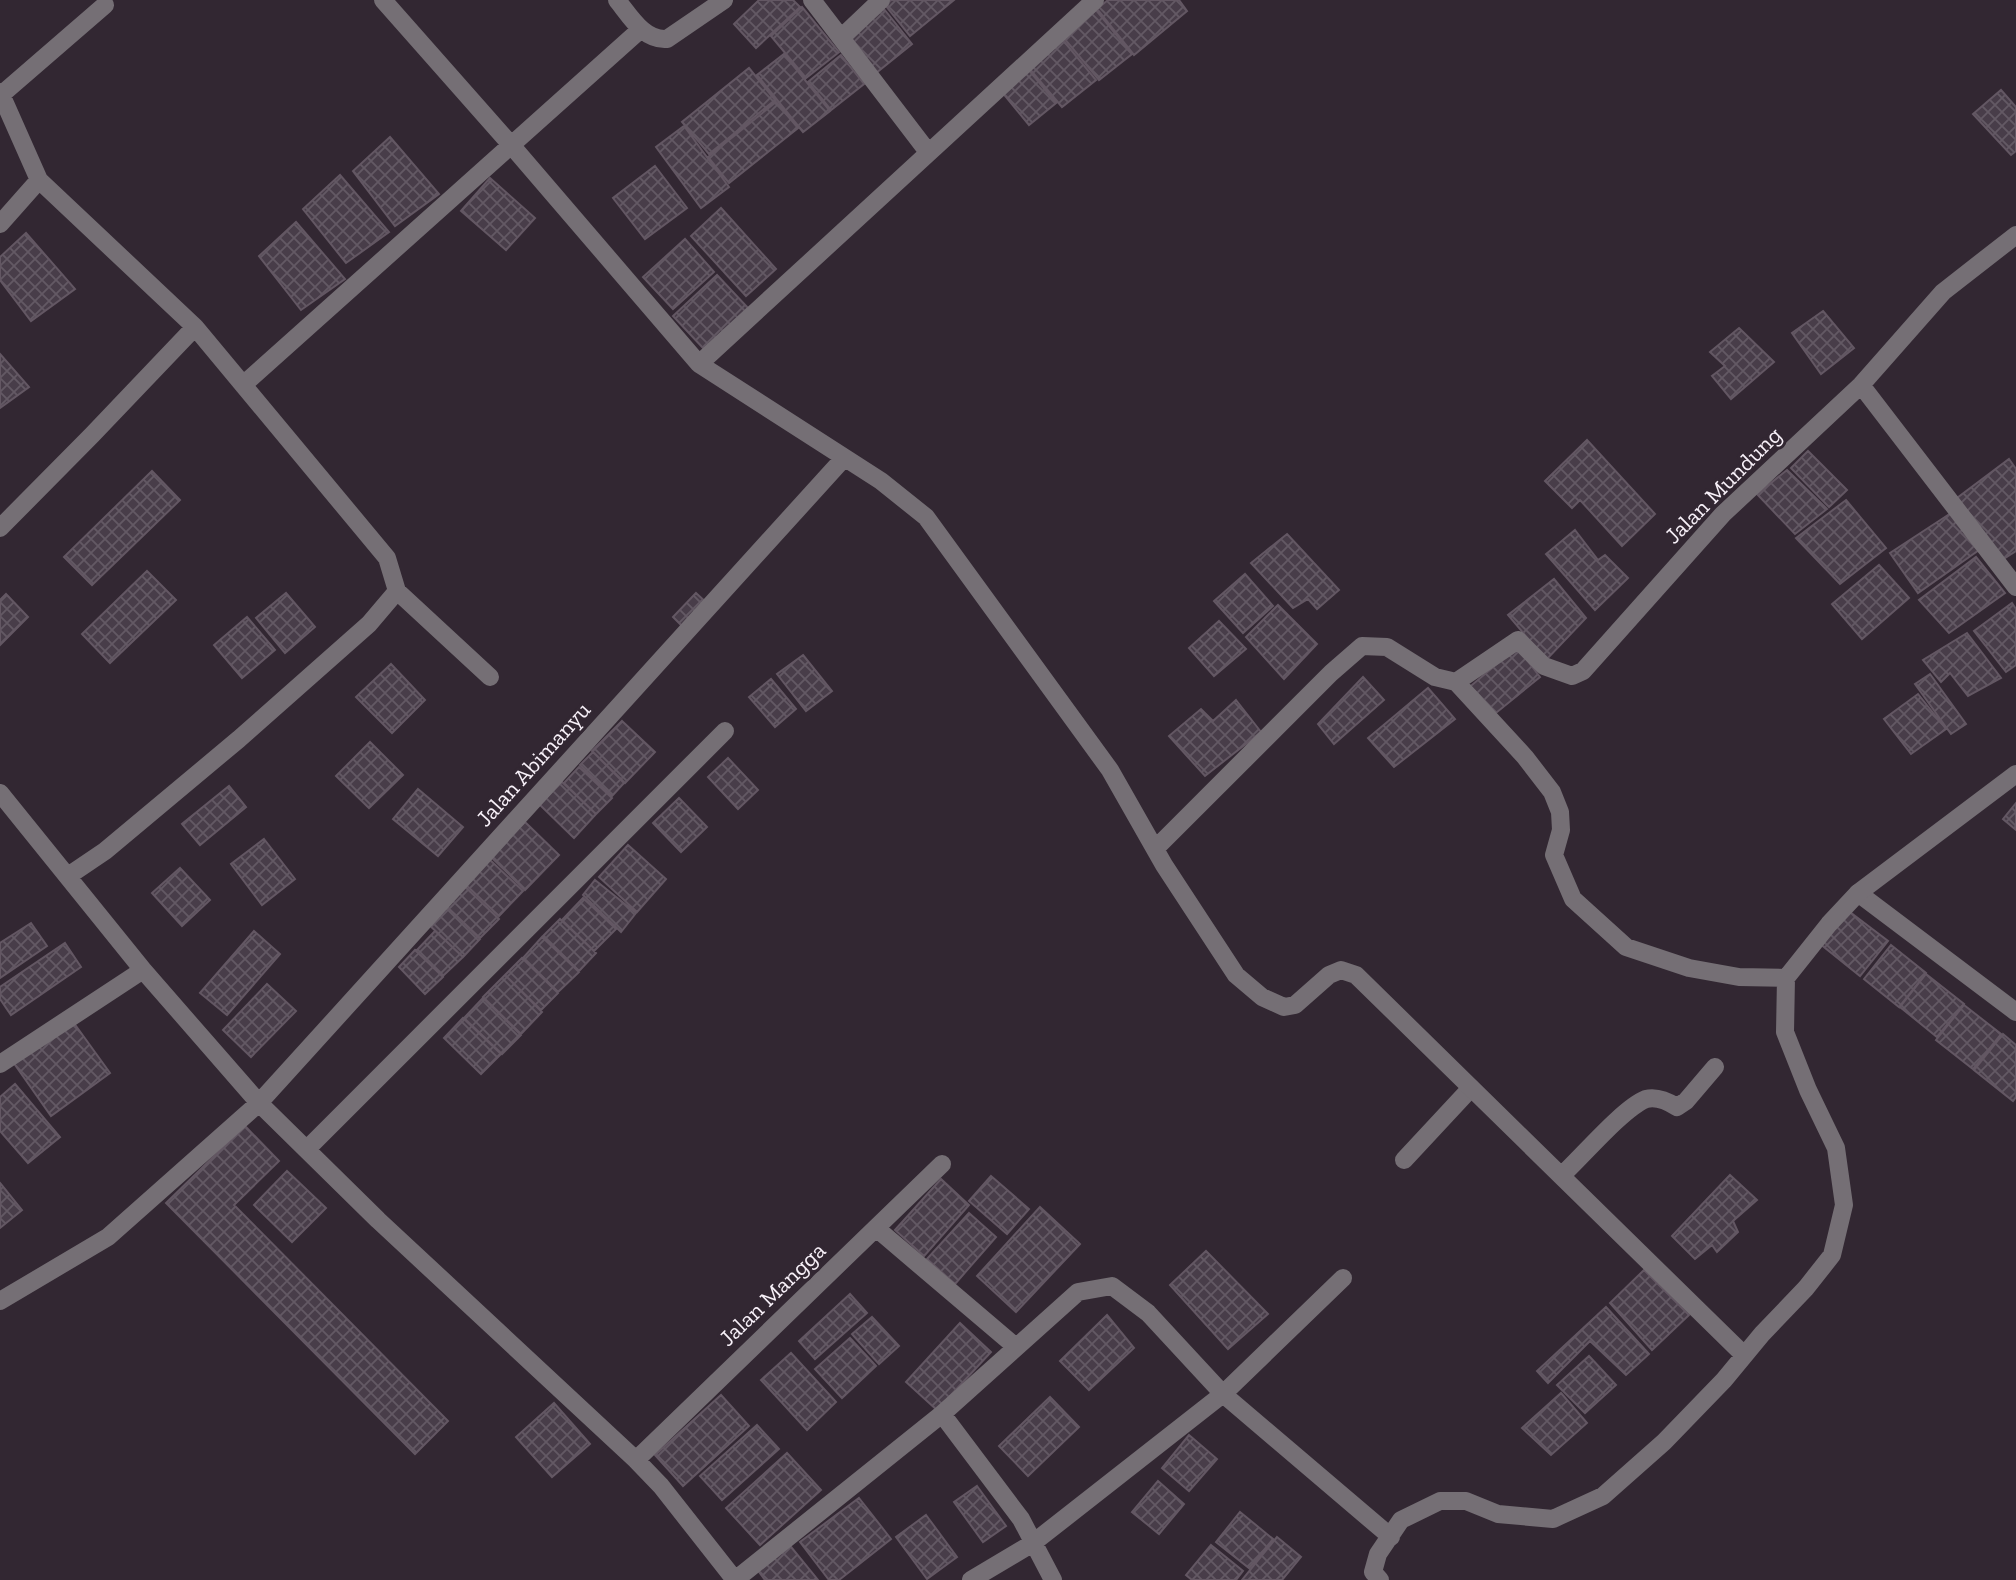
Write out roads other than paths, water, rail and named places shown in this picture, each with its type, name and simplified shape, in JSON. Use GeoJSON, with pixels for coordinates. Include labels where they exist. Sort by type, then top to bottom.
{"type":"FeatureCollection","features":[{"type":"Feature","properties":{"kind":"street"},"geometry":{"type":"LineString","coordinates":[[383,0],[699,364],[881,481],[926,517],[1110,770],[1155,849],[1236,975],[1262,997],[1284,1007],[1295,1004],[1329,975],[1341,970],[1356,975],[1744,1355]]}},
{"type":"Feature","properties":{"kind":"street"},"geometry":{"type":"LineString","coordinates":[[617,0],[641,29],[657,40],[667,39],[724,0]]}},
{"type":"Feature","properties":{"kind":"street"},"geometry":{"type":"LineString","coordinates":[[811,0],[928,152]]}},
{"type":"Feature","properties":{"kind":"street"},"geometry":{"type":"LineString","coordinates":[[841,38],[881,0]]}},
{"type":"Feature","properties":{"kind":"street"},"geometry":{"type":"LineString","coordinates":[[699,364],[1095,0]]}},
{"type":"Feature","properties":{"kind":"street"},"geometry":{"type":"LineString","coordinates":[[105,5],[1,93],[39,180],[195,327],[387,558],[397,591],[491,677]]}},
{"type":"Feature","properties":{"kind":"street"},"geometry":{"type":"LineString","coordinates":[[243,385],[641,29]]}},
{"type":"Feature","properties":{"kind":"street"},"geometry":{"type":"LineString","coordinates":[[0,224],[39,180]]}},
{"type":"Feature","properties":{"kind":"street","name":"Jalan Mundung"},"geometry":{"type":"LineString","coordinates":[[1456,682],[1518,640],[1544,666],[1572,676],[1583,671],[1723,514],[1861,385],[1943,292],[2016,235]]}},
{"type":"Feature","properties":{"kind":"street"},"geometry":{"type":"LineString","coordinates":[[0,527],[195,327]]}},
{"type":"Feature","properties":{"kind":"street"},"geometry":{"type":"LineString","coordinates":[[1861,385],[2016,587]]}},
{"type":"Feature","properties":{"kind":"street","name":"Jalan Abimanyu"},"geometry":{"type":"LineString","coordinates":[[0,1301],[108,1237],[259,1103],[844,458]]}},
{"type":"Feature","properties":{"kind":"street"},"geometry":{"type":"LineString","coordinates":[[68,876],[105,850],[239,739],[369,624],[397,591]]}},
{"type":"Feature","properties":{"kind":"street"},"geometry":{"type":"LineString","coordinates":[[1155,849],[1331,673],[1362,646],[1387,647],[1435,677],[1456,682],[1525,757],[1552,792],[1560,812],[1561,830],[1554,855],[1573,899],[1626,947],[1689,968],[1739,976],[1786,978]]}},
{"type":"Feature","properties":{"kind":"street"},"geometry":{"type":"LineString","coordinates":[[307,1149],[725,731]]}},
{"type":"Feature","properties":{"kind":"street"},"geometry":{"type":"LineString","coordinates":[[1380,1580],[1373,1572],[1378,1554],[1401,1520],[1440,1501],[1466,1501],[1498,1514],[1553,1519],[1603,1496],[1664,1442],[1806,1288],[1832,1255],[1844,1205],[1836,1148],[1808,1090],[1785,1032],[1786,978],[1858,893],[2016,774]]}},
{"type":"Feature","properties":{"kind":"street"},"geometry":{"type":"LineString","coordinates":[[0,793],[143,970],[259,1103],[398,1239],[636,1460],[661,1486],[735,1580],[942,1414],[1078,1292],[1112,1286],[1148,1312],[1223,1394],[1391,1537]]}},
{"type":"Feature","properties":{"kind":"street"},"geometry":{"type":"LineString","coordinates":[[1858,893],[2016,1012]]}},
{"type":"Feature","properties":{"kind":"street"},"geometry":{"type":"LineString","coordinates":[[0,1064],[143,970]]}},
{"type":"Feature","properties":{"kind":"street"},"geometry":{"type":"LineString","coordinates":[[1561,1177],[1603,1133],[1632,1108],[1648,1098],[1665,1100],[1677,1107],[1686,1101],[1715,1067]]}},
{"type":"Feature","properties":{"kind":"street"},"geometry":{"type":"LineString","coordinates":[[1404,1160],[1471,1088]]}},
{"type":"Feature","properties":{"kind":"street","name":"Jalan Mangga"},"geometry":{"type":"LineString","coordinates":[[636,1460],[942,1164]]}},
{"type":"Feature","properties":{"kind":"street"},"geometry":{"type":"LineString","coordinates":[[876,1228],[1016,1347]]}},
{"type":"Feature","properties":{"kind":"street"},"geometry":{"type":"LineString","coordinates":[[971,1580],[1033,1543],[1187,1420],[1210,1406],[1343,1278]]}},
{"type":"Feature","properties":{"kind":"street"},"geometry":{"type":"LineString","coordinates":[[942,1414],[1020,1519],[1053,1580]]}}]}
